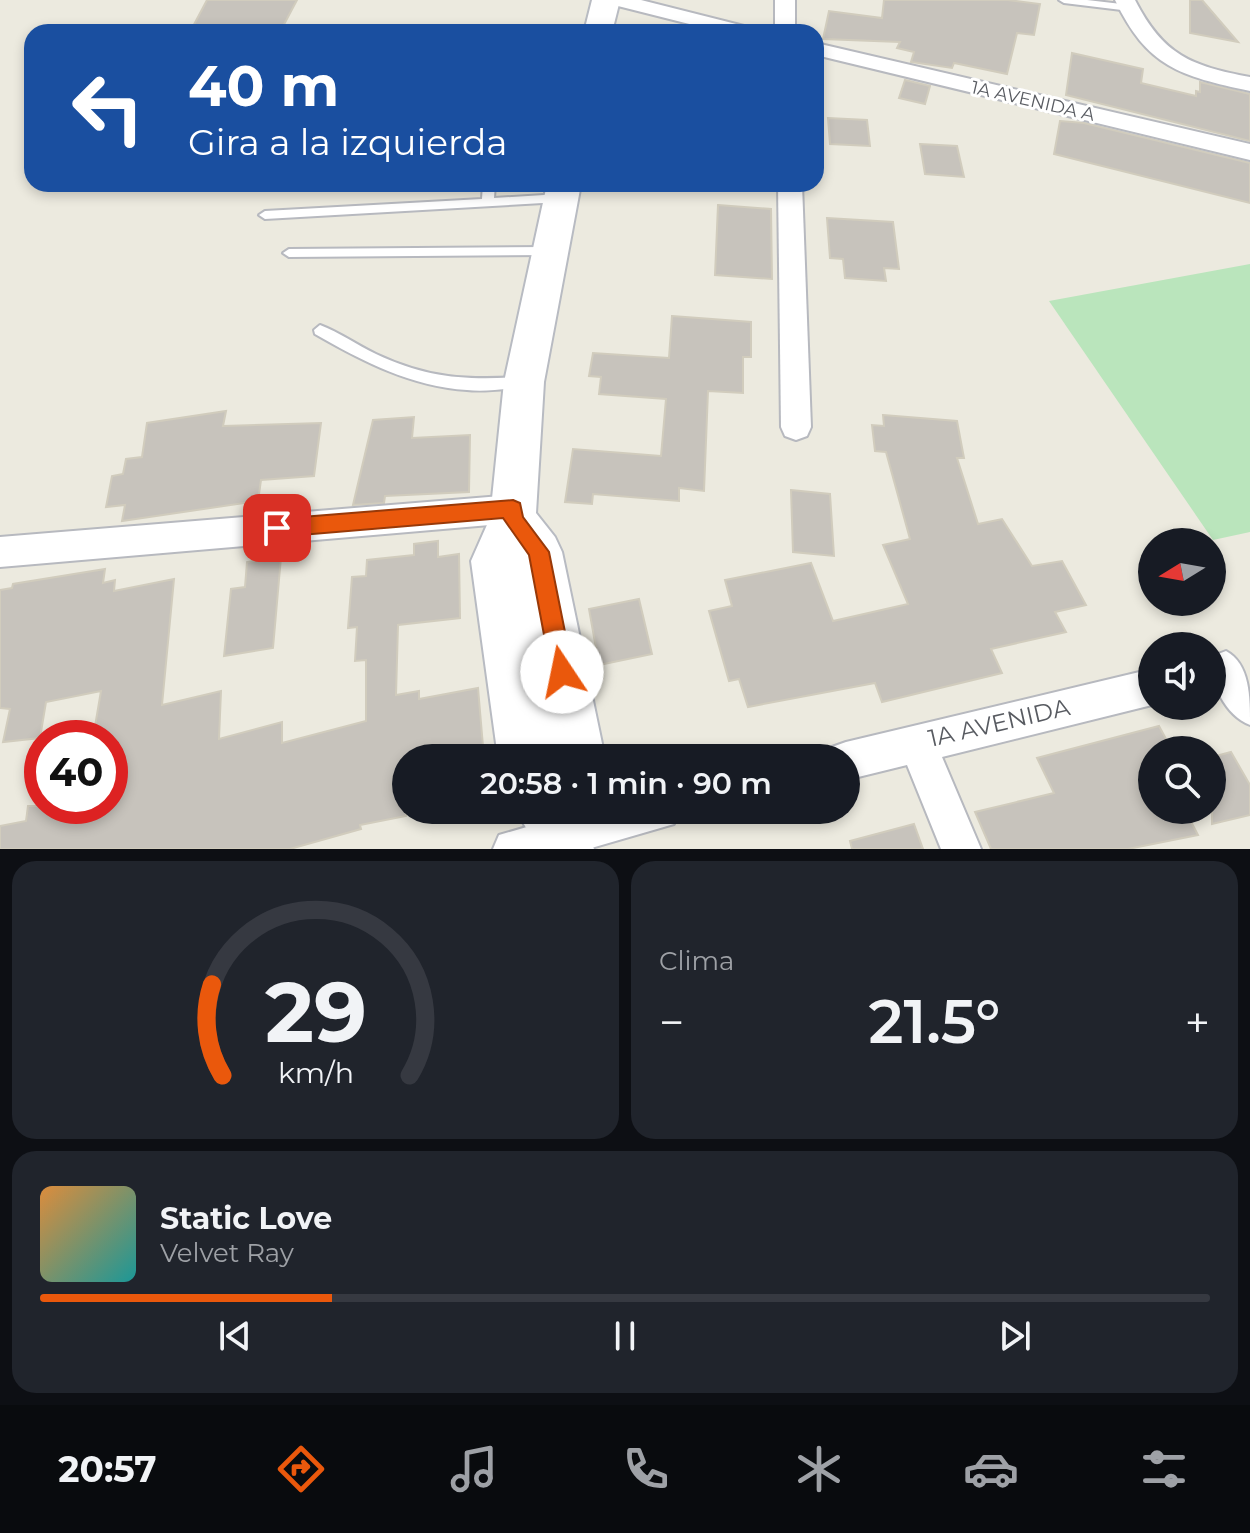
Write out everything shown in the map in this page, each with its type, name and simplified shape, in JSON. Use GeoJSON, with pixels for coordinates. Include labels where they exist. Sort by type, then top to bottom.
{"type":"FeatureCollection","features":[{"type":"Feature","properties":{"kind":"street"},"geometry":{"type":"LineString","coordinates":[[600,24],[606,0]]}},
{"type":"Feature","properties":{"kind":"street"},"geometry":{"type":"LineString","coordinates":[[617,0],[713,24]]}},
{"type":"Feature","properties":{"kind":"street"},"geometry":{"type":"LineString","coordinates":[[785,0],[785,24]]}},
{"type":"Feature","properties":{"kind":"street"},"geometry":{"type":"LineString","coordinates":[[1127,4],[1136,26],[1160,54],[1179,67],[1250,84]]}},
{"type":"Feature","properties":{"kind":"street","name":"1A AVENIDA A"},"geometry":{"type":"LineString","coordinates":[[824,51],[1250,152]]}},
{"type":"Feature","properties":{"kind":"street"},"geometry":{"type":"LineString","coordinates":[[523,744],[494,561],[513,514],[524,382],[563,192]]}},
{"type":"Feature","properties":{"kind":"street"},"geometry":{"type":"LineString","coordinates":[[790,192],[796,427]]}},
{"type":"Feature","properties":{"kind":"street"},"geometry":{"type":"LineString","coordinates":[[0,552],[513,514]]}},
{"type":"Feature","properties":{"kind":"street"},"geometry":{"type":"LineString","coordinates":[[513,514],[539,552],[575,744]]}},
{"type":"Feature","properties":{"kind":"street"},"geometry":{"type":"LineString","coordinates":[[1229,668],[1250,707]]}},
{"type":"Feature","properties":{"kind":"street","name":"1A AVENIDA"},"geometry":{"type":"LineString","coordinates":[[860,757],[1138,690]]}},
{"type":"Feature","properties":{"kind":"street"},"geometry":{"type":"LineString","coordinates":[[917,742],[961,849]]}},
{"type":"Feature","properties":{"kind":"street"},"geometry":{"type":"LineString","coordinates":[[552,831],[588,824]]}},
{"type":"Feature","properties":{"kind":"lane"},"geometry":{"type":"LineString","coordinates":[[1064,0],[1127,4]]}},
{"type":"Feature","properties":{"kind":"lane"},"geometry":{"type":"LineString","coordinates":[[488,202],[489,192]]}},
{"type":"Feature","properties":{"kind":"lane"},"geometry":{"type":"LineString","coordinates":[[265,215],[488,202],[556,192]]}},
{"type":"Feature","properties":{"kind":"lane"},"geometry":{"type":"LineString","coordinates":[[289,253],[549,251]]}},
{"type":"Feature","properties":{"kind":"lane"},"geometry":{"type":"LineString","coordinates":[[320,330],[366,358],[410,373],[465,385],[524,382]]}},
{"type":"Feature","properties":{"kind":"green space"},"geometry":{"type":"Polygon","coordinates":[[[1250,264],[1250,532],[1226,537],[1226,528],[1205,528],[1049,301],[1250,264]]]}},
{"type":"Feature","properties":{"kind":"building"},"geometry":{"type":"Polygon","coordinates":[[[207,0],[297,0],[284,24],[194,24],[207,0]]]}},
{"type":"Feature","properties":{"kind":"building"},"geometry":{"type":"Polygon","coordinates":[[[884,0],[1008,0],[1040,4],[1034,35],[1017,33],[1007,74],[954,63],[952,68],[911,62],[914,52],[897,48],[900,42],[824,39],[829,11],[882,18],[884,0]]]}},
{"type":"Feature","properties":{"kind":"building"},"geometry":{"type":"Polygon","coordinates":[[[1190,0],[1202,0],[1238,42],[1190,33],[1190,0]]]}},
{"type":"Feature","properties":{"kind":"building"},"geometry":{"type":"Polygon","coordinates":[[[1072,53],[1143,69],[1141,83],[1196,96],[1196,91],[1200,92],[1200,82],[1250,94],[1250,141],[1066,95],[1072,53]]]}},
{"type":"Feature","properties":{"kind":"building"},"geometry":{"type":"Polygon","coordinates":[[[905,80],[930,86],[925,104],[899,98],[905,80]]]}},
{"type":"Feature","properties":{"kind":"building"},"geometry":{"type":"Polygon","coordinates":[[[828,118],[867,120],[870,146],[830,144],[828,118]]]}},
{"type":"Feature","properties":{"kind":"building"},"geometry":{"type":"Polygon","coordinates":[[[1060,121],[1084,123],[1250,163],[1250,203],[1054,154],[1060,121]]]}},
{"type":"Feature","properties":{"kind":"building"},"geometry":{"type":"Polygon","coordinates":[[[920,144],[957,146],[964,177],[925,174],[920,144]]]}},
{"type":"Feature","properties":{"kind":"building"},"geometry":{"type":"Polygon","coordinates":[[[718,205],[771,209],[772,279],[715,275],[718,205]]]}},
{"type":"Feature","properties":{"kind":"building"},"geometry":{"type":"Polygon","coordinates":[[[827,218],[893,222],[899,269],[884,268],[886,281],[845,278],[843,259],[830,258],[827,218]]]}},
{"type":"Feature","properties":{"kind":"building"},"geometry":{"type":"Polygon","coordinates":[[[672,316],[751,322],[751,357],[743,357],[743,393],[708,391],[704,491],[679,488],[679,501],[593,494],[592,504],[565,502],[573,449],[661,456],[666,399],[599,394],[601,377],[589,376],[593,353],[669,358],[672,316]]]}},
{"type":"Feature","properties":{"kind":"building"},"geometry":{"type":"Polygon","coordinates":[[[226,411],[223,426],[321,423],[314,476],[261,480],[258,501],[122,521],[125,505],[106,507],[112,476],[123,474],[126,459],[142,457],[147,423],[226,411]]]}},
{"type":"Feature","properties":{"kind":"building"},"geometry":{"type":"Polygon","coordinates":[[[883,415],[957,421],[964,458],[957,458],[978,524],[1002,519],[1032,566],[1062,561],[1086,605],[1055,612],[1066,632],[991,649],[1002,673],[882,702],[875,683],[748,707],[739,679],[729,681],[709,611],[732,606],[725,580],[811,563],[833,621],[908,604],[883,545],[910,539],[886,452],[875,451],[872,425],[884,426],[883,415]]]}},
{"type":"Feature","properties":{"kind":"building"},"geometry":{"type":"Polygon","coordinates":[[[414,417],[412,438],[470,435],[469,492],[385,496],[384,503],[353,505],[373,420],[414,417]]]}},
{"type":"Feature","properties":{"kind":"building"},"geometry":{"type":"Polygon","coordinates":[[[791,490],[830,494],[834,556],[793,552],[791,490]]]}},
{"type":"Feature","properties":{"kind":"building"},"geometry":{"type":"Polygon","coordinates":[[[438,541],[438,557],[459,554],[460,618],[398,625],[396,695],[419,691],[419,699],[478,688],[483,744],[392,744],[392,819],[360,825],[361,829],[290,849],[0,849],[0,826],[24,821],[24,824],[128,824],[128,720],[96,720],[101,691],[46,702],[43,720],[24,720],[24,740],[3,742],[10,709],[0,708],[0,590],[12,588],[13,584],[105,569],[103,583],[115,580],[114,591],[174,579],[162,705],[221,691],[219,739],[282,722],[282,743],[366,721],[366,660],[355,661],[357,627],[348,628],[352,577],[366,576],[367,560],[414,555],[414,544],[438,541]]]}},
{"type":"Feature","properties":{"kind":"building"},"geometry":{"type":"Polygon","coordinates":[[[281,557],[273,648],[224,656],[231,589],[245,587],[247,562],[281,557]]]}},
{"type":"Feature","properties":{"kind":"building"},"geometry":{"type":"Polygon","coordinates":[[[639,599],[652,654],[599,665],[589,609],[639,599]]]}},
{"type":"Feature","properties":{"kind":"building"},"geometry":{"type":"Polygon","coordinates":[[[1159,726],[1164,736],[1138,736],[1138,824],[1192,824],[1198,835],[1128,849],[991,849],[975,812],[1054,793],[1037,758],[1159,726]]]}},
{"type":"Feature","properties":{"kind":"building"},"geometry":{"type":"Polygon","coordinates":[[[1231,752],[1250,785],[1250,815],[1226,821],[1226,753],[1231,752]]]}},
{"type":"Feature","properties":{"kind":"building"},"geometry":{"type":"Polygon","coordinates":[[[914,824],[923,849],[852,849],[850,841],[914,824]]]}},
{"type":"Feature","properties":{"kind":"route"},"geometry":{"type":"LineString","coordinates":[[277,528],[513,509],[513,519],[539,552],[562,672]]}}]}
